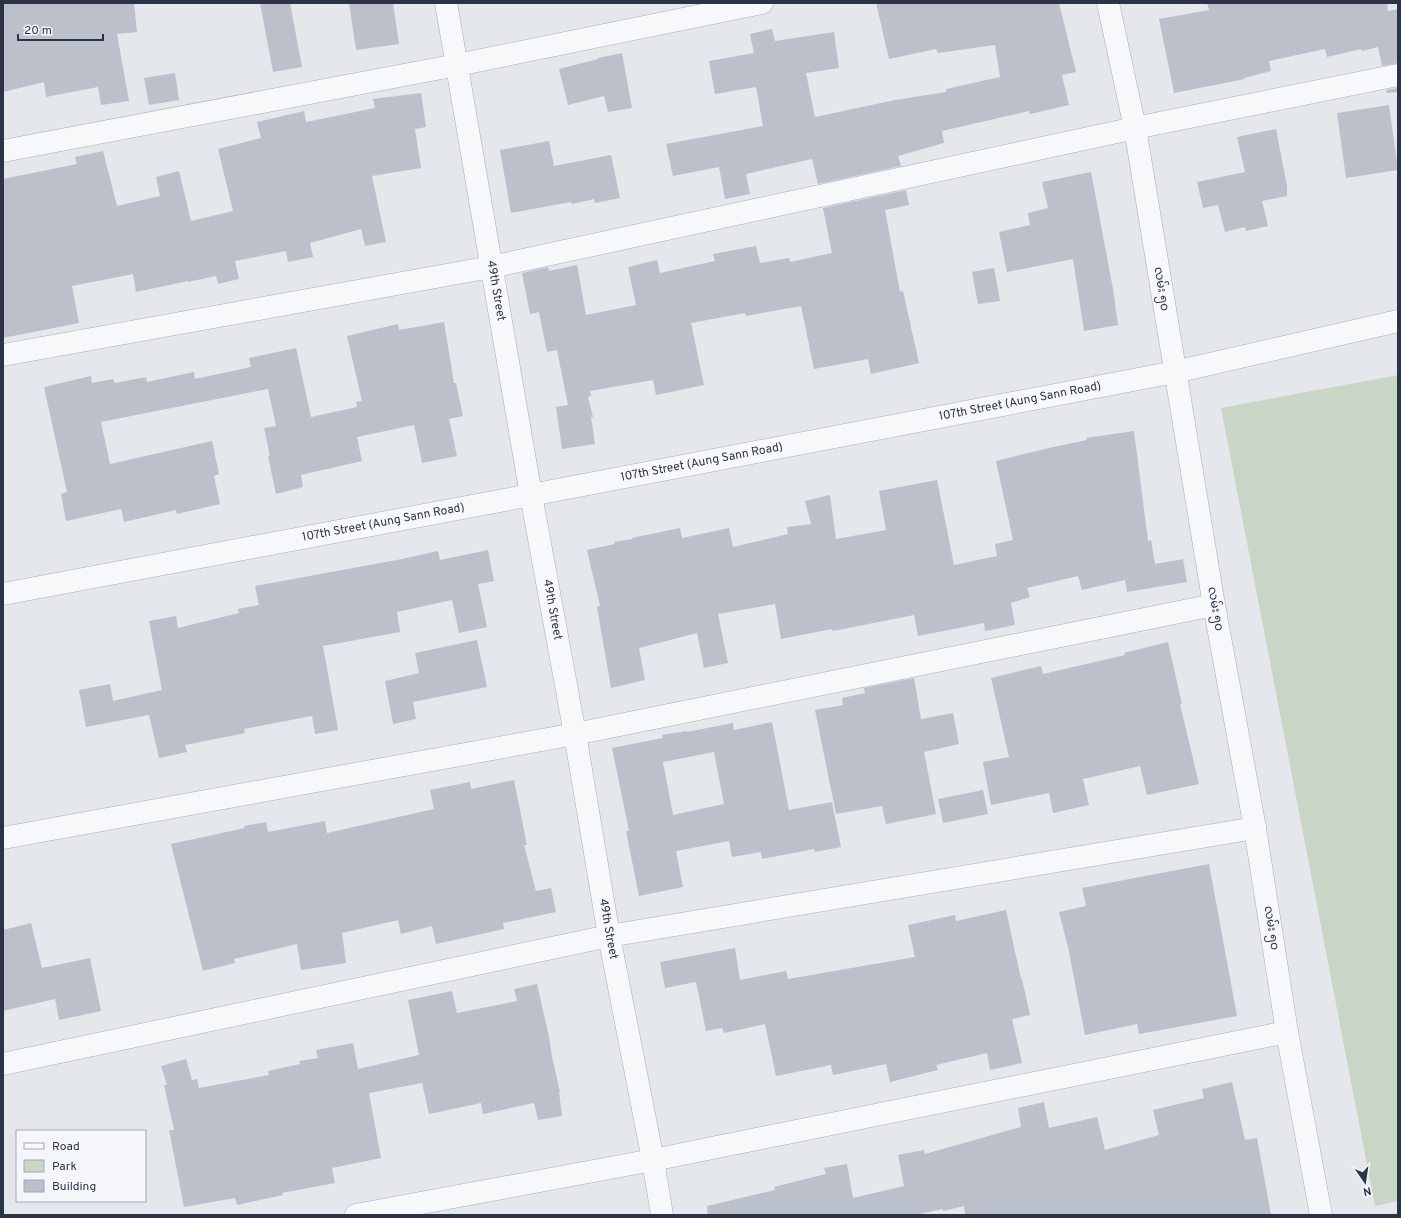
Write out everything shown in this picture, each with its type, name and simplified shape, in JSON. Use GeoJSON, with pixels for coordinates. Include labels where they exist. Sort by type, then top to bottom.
{"type":"FeatureCollection","features":[{"type":"Feature","properties":{"kind":"street","name":"49th Street"},"geometry":{"type":"LineString","coordinates":[[446,3],[531,495],[575,734],[609,936],[653,1160],[662,1215]]}},
{"type":"Feature","properties":{"kind":"street"},"geometry":{"type":"LineString","coordinates":[[3,151],[457,65],[762,3]]}},
{"type":"Feature","properties":{"kind":"street","name":"လမ်း ၅၀"},"geometry":{"type":"LineString","coordinates":[[1108,3],[1135,128],[1214,604],[1255,828],[1288,1032],[1321,1215]]}},
{"type":"Feature","properties":{"kind":"street"},"geometry":{"type":"LineString","coordinates":[[3,355],[491,267],[1135,128],[1398,75]]}},
{"type":"Feature","properties":{"kind":"street","name":"107th Street (Aung Sann Road)"},"geometry":{"type":"LineString","coordinates":[[3,594],[1175,372],[1398,321]]}},
{"type":"Feature","properties":{"kind":"street"},"geometry":{"type":"LineString","coordinates":[[3,838],[575,734],[1214,604]]}},
{"type":"Feature","properties":{"kind":"street"},"geometry":{"type":"LineString","coordinates":[[3,1064],[609,936],[1255,828]]}},
{"type":"Feature","properties":{"kind":"street"},"geometry":{"type":"LineString","coordinates":[[356,1215],[653,1160],[1288,1032]]}},
{"type":"Feature","properties":{"kind":"green space"},"geometry":{"type":"Polygon","coordinates":[[[1398,375],[1398,1201],[1375,1206],[1221,408],[1398,375]]]}},
{"type":"Feature","properties":{"kind":"building"},"geometry":{"type":"Polygon","coordinates":[[[3,3],[134,3],[137,32],[117,34],[129,101],[101,105],[98,87],[46,97],[44,82],[3,92],[3,3]]]}},
{"type":"Feature","properties":{"kind":"building"},"geometry":{"type":"Polygon","coordinates":[[[260,3],[290,3],[302,67],[273,72],[260,3]]]}},
{"type":"Feature","properties":{"kind":"building"},"geometry":{"type":"Polygon","coordinates":[[[349,3],[393,3],[399,44],[356,50],[349,3]]]}},
{"type":"Feature","properties":{"kind":"building"},"geometry":{"type":"Polygon","coordinates":[[[876,3],[1059,3],[1076,72],[1062,75],[1069,105],[1030,114],[1029,111],[942,131],[944,143],[898,156],[901,166],[818,184],[812,159],[746,174],[750,194],[725,199],[719,167],[673,176],[666,144],[763,126],[756,87],[715,94],[709,61],[754,53],[750,34],[772,29],[775,41],[834,32],[839,68],[806,73],[815,117],[895,100],[946,92],[946,89],[1000,77],[995,45],[938,53],[936,49],[889,59],[876,3]]]}},
{"type":"Feature","properties":{"kind":"building"},"geometry":{"type":"Polygon","coordinates":[[[1207,3],[1387,3],[1388,11],[1398,9],[1398,63],[1382,66],[1378,47],[1362,51],[1361,49],[1327,57],[1325,49],[1269,61],[1271,71],[1244,78],[1245,79],[1174,93],[1159,19],[1209,10],[1207,3]]]}},
{"type":"Feature","properties":{"kind":"building"},"geometry":{"type":"Polygon","coordinates":[[[622,53],[632,108],[608,112],[604,96],[568,105],[559,69],[622,53]]]}},
{"type":"Feature","properties":{"kind":"building"},"geometry":{"type":"Polygon","coordinates":[[[175,73],[179,100],[149,105],[144,78],[175,73]]]}},
{"type":"Feature","properties":{"kind":"building"},"geometry":{"type":"Polygon","coordinates":[[[1398,88],[1398,92],[1387,93],[1386,90],[1398,88]]]}},
{"type":"Feature","properties":{"kind":"building"},"geometry":{"type":"Polygon","coordinates":[[[421,93],[426,127],[415,129],[421,168],[372,176],[386,242],[365,246],[361,229],[310,243],[313,257],[288,262],[286,251],[235,261],[239,279],[218,284],[216,276],[136,292],[133,274],[72,286],[79,323],[3,338],[3,179],[77,164],[75,157],[103,151],[117,206],[160,196],[156,177],[179,171],[191,221],[233,211],[218,149],[261,138],[257,122],[304,111],[306,122],[375,108],[373,99],[421,93]]]}},
{"type":"Feature","properties":{"kind":"building"},"geometry":{"type":"Polygon","coordinates":[[[1389,105],[1398,170],[1346,178],[1337,113],[1389,105]]]}},
{"type":"Feature","properties":{"kind":"building"},"geometry":{"type":"Polygon","coordinates":[[[1276,129],[1287,186],[1287,196],[1262,201],[1268,226],[1246,231],[1245,227],[1225,232],[1218,205],[1203,208],[1197,182],[1245,172],[1237,137],[1276,129]]]}},
{"type":"Feature","properties":{"kind":"building"},"geometry":{"type":"Polygon","coordinates":[[[549,141],[554,166],[611,155],[620,198],[595,203],[594,199],[572,204],[571,202],[511,213],[500,150],[549,141]]]}},
{"type":"Feature","properties":{"kind":"building"},"geometry":{"type":"Polygon","coordinates":[[[1091,172],[1113,289],[1118,325],[1084,331],[1073,259],[1007,272],[999,232],[1030,225],[1028,213],[1048,208],[1042,182],[1091,172]]]}},
{"type":"Feature","properties":{"kind":"building"},"geometry":{"type":"Polygon","coordinates":[[[906,190],[909,205],[885,210],[900,292],[903,291],[919,363],[871,374],[868,359],[814,369],[801,306],[746,316],[745,313],[691,323],[704,385],[656,395],[653,380],[590,391],[591,396],[588,397],[593,417],[591,417],[595,444],[562,449],[556,407],[568,405],[557,350],[547,352],[539,312],[530,314],[522,273],[548,267],[549,271],[577,265],[586,315],[636,305],[628,267],[657,260],[660,273],[715,261],[713,254],[756,246],[760,263],[789,258],[790,262],[832,253],[823,208],[906,190]]]}},
{"type":"Feature","properties":{"kind":"building"},"geometry":{"type":"Polygon","coordinates":[[[994,268],[1000,301],[978,304],[972,272],[994,268]]]}},
{"type":"Feature","properties":{"kind":"building"},"geometry":{"type":"Polygon","coordinates":[[[444,322],[454,383],[456,383],[463,416],[449,419],[457,456],[422,463],[414,425],[357,437],[362,461],[301,475],[303,487],[276,494],[264,428],[276,426],[268,389],[101,422],[110,464],[212,441],[219,474],[214,476],[220,504],[177,514],[176,510],[124,522],[121,509],[66,521],[61,494],[67,492],[44,387],[91,376],[92,383],[113,379],[115,383],[146,377],[147,382],[194,372],[195,379],[251,367],[249,358],[296,348],[311,417],[357,407],[356,402],[362,401],[347,336],[398,324],[399,330],[444,322]]]}},
{"type":"Feature","properties":{"kind":"building"},"geometry":{"type":"Polygon","coordinates":[[[1134,431],[1148,541],[1151,540],[1155,564],[1183,559],[1187,582],[1127,592],[1125,580],[1082,590],[1078,576],[1027,588],[1030,597],[1011,603],[1015,625],[985,631],[984,623],[918,636],[914,615],[833,631],[832,629],[781,639],[775,604],[718,614],[728,663],[704,668],[697,633],[639,648],[645,680],[611,688],[597,607],[600,606],[587,550],[615,544],[614,542],[680,528],[682,538],[729,528],[733,547],[788,534],[787,527],[811,524],[805,501],[830,495],[836,539],[886,530],[879,491],[937,480],[954,565],[997,556],[995,544],[1013,540],[996,461],[1087,440],[1086,438],[1134,431]]]}},
{"type":"Feature","properties":{"kind":"building"},"geometry":{"type":"Polygon","coordinates":[[[488,550],[494,581],[478,584],[487,627],[459,633],[452,600],[397,612],[400,632],[323,646],[338,730],[315,734],[312,716],[244,729],[245,733],[185,745],[187,752],[159,758],[149,715],[86,727],[79,690],[110,684],[113,701],[162,690],[149,621],[176,616],[178,628],[239,613],[238,609],[259,605],[255,586],[438,551],[440,560],[488,550]]]}},
{"type":"Feature","properties":{"kind":"building"},"geometry":{"type":"Polygon","coordinates":[[[477,640],[487,687],[413,702],[416,719],[393,724],[385,681],[419,673],[415,653],[477,640]]]}},
{"type":"Feature","properties":{"kind":"building"},"geometry":{"type":"Polygon","coordinates":[[[1168,642],[1182,704],[1180,704],[1199,784],[1147,795],[1140,766],[1083,779],[1089,805],[1053,813],[1049,793],[991,805],[983,762],[1009,757],[991,678],[1041,666],[1043,674],[1125,655],[1124,653],[1168,642]]]}},
{"type":"Feature","properties":{"kind":"building"},"geometry":{"type":"Polygon","coordinates":[[[914,678],[921,719],[953,713],[959,744],[924,752],[936,814],[886,824],[882,806],[836,814],[815,710],[843,705],[842,698],[865,693],[864,688],[914,678]]]}},
{"type":"Feature","properties":{"kind":"building"},"geometry":{"type":"Polygon","coordinates":[[[772,722],[789,810],[832,802],[841,847],[815,852],[814,849],[762,859],[761,852],[732,857],[729,841],[676,851],[683,887],[639,896],[626,831],[629,831],[612,748],[663,738],[662,735],[687,732],[733,723],[734,730],[772,722]],[[714,752],[663,762],[673,815],[724,804],[714,752]]]}},
{"type":"Feature","properties":{"kind":"building"},"geometry":{"type":"Polygon","coordinates":[[[514,780],[527,845],[524,845],[536,891],[551,888],[556,912],[503,923],[504,929],[436,944],[432,926],[401,934],[398,920],[342,933],[346,963],[301,970],[297,944],[234,959],[235,963],[203,971],[171,844],[266,822],[268,832],[325,821],[327,833],[434,809],[430,790],[470,782],[471,789],[514,780]]]}},
{"type":"Feature","properties":{"kind":"building"},"geometry":{"type":"Polygon","coordinates":[[[983,790],[988,814],[943,823],[938,799],[983,790]]]}},
{"type":"Feature","properties":{"kind":"building"},"geometry":{"type":"Polygon","coordinates":[[[1209,864],[1237,1016],[1139,1034],[1137,1024],[1085,1035],[1068,947],[1059,912],[1086,906],[1082,888],[1209,864]]]}},
{"type":"Feature","properties":{"kind":"building"},"geometry":{"type":"Polygon","coordinates":[[[1006,910],[1030,1015],[1012,1019],[1022,1063],[990,1070],[987,1053],[936,1065],[938,1070],[890,1082],[886,1064],[833,1075],[831,1065],[776,1076],[765,1024],[724,1033],[722,1028],[706,1031],[696,982],[665,988],[660,962],[735,948],[740,980],[786,971],[788,979],[915,957],[908,925],[955,915],[956,921],[1006,910]]]}},
{"type":"Feature","properties":{"kind":"building"},"geometry":{"type":"Polygon","coordinates":[[[31,923],[42,968],[90,958],[101,1011],[59,1020],[55,999],[3,1011],[3,930],[31,923]]]}},
{"type":"Feature","properties":{"kind":"building"},"geometry":{"type":"Polygon","coordinates":[[[537,984],[560,1092],[562,1116],[538,1120],[534,1103],[483,1114],[481,1103],[429,1114],[422,1083],[369,1093],[381,1158],[332,1168],[335,1183],[282,1193],[283,1195],[237,1205],[235,1198],[184,1207],[169,1130],[174,1130],[164,1085],[167,1085],[161,1066],[186,1059],[192,1080],[197,1079],[199,1088],[269,1075],[268,1071],[300,1064],[299,1061],[318,1058],[316,1050],[353,1043],[358,1069],[419,1055],[408,1000],[452,991],[457,1013],[517,1001],[514,989],[537,984]]]}},
{"type":"Feature","properties":{"kind":"building"},"geometry":{"type":"Polygon","coordinates":[[[1232,1082],[1245,1140],[1257,1138],[1271,1215],[965,1215],[964,1206],[915,1215],[708,1215],[707,1206],[775,1190],[774,1187],[826,1174],[824,1168],[847,1164],[853,1198],[904,1186],[898,1155],[924,1150],[925,1154],[1021,1127],[1018,1108],[1044,1102],[1049,1128],[1097,1117],[1105,1150],[1159,1135],[1153,1110],[1204,1098],[1202,1089],[1232,1082]]]}}]}
